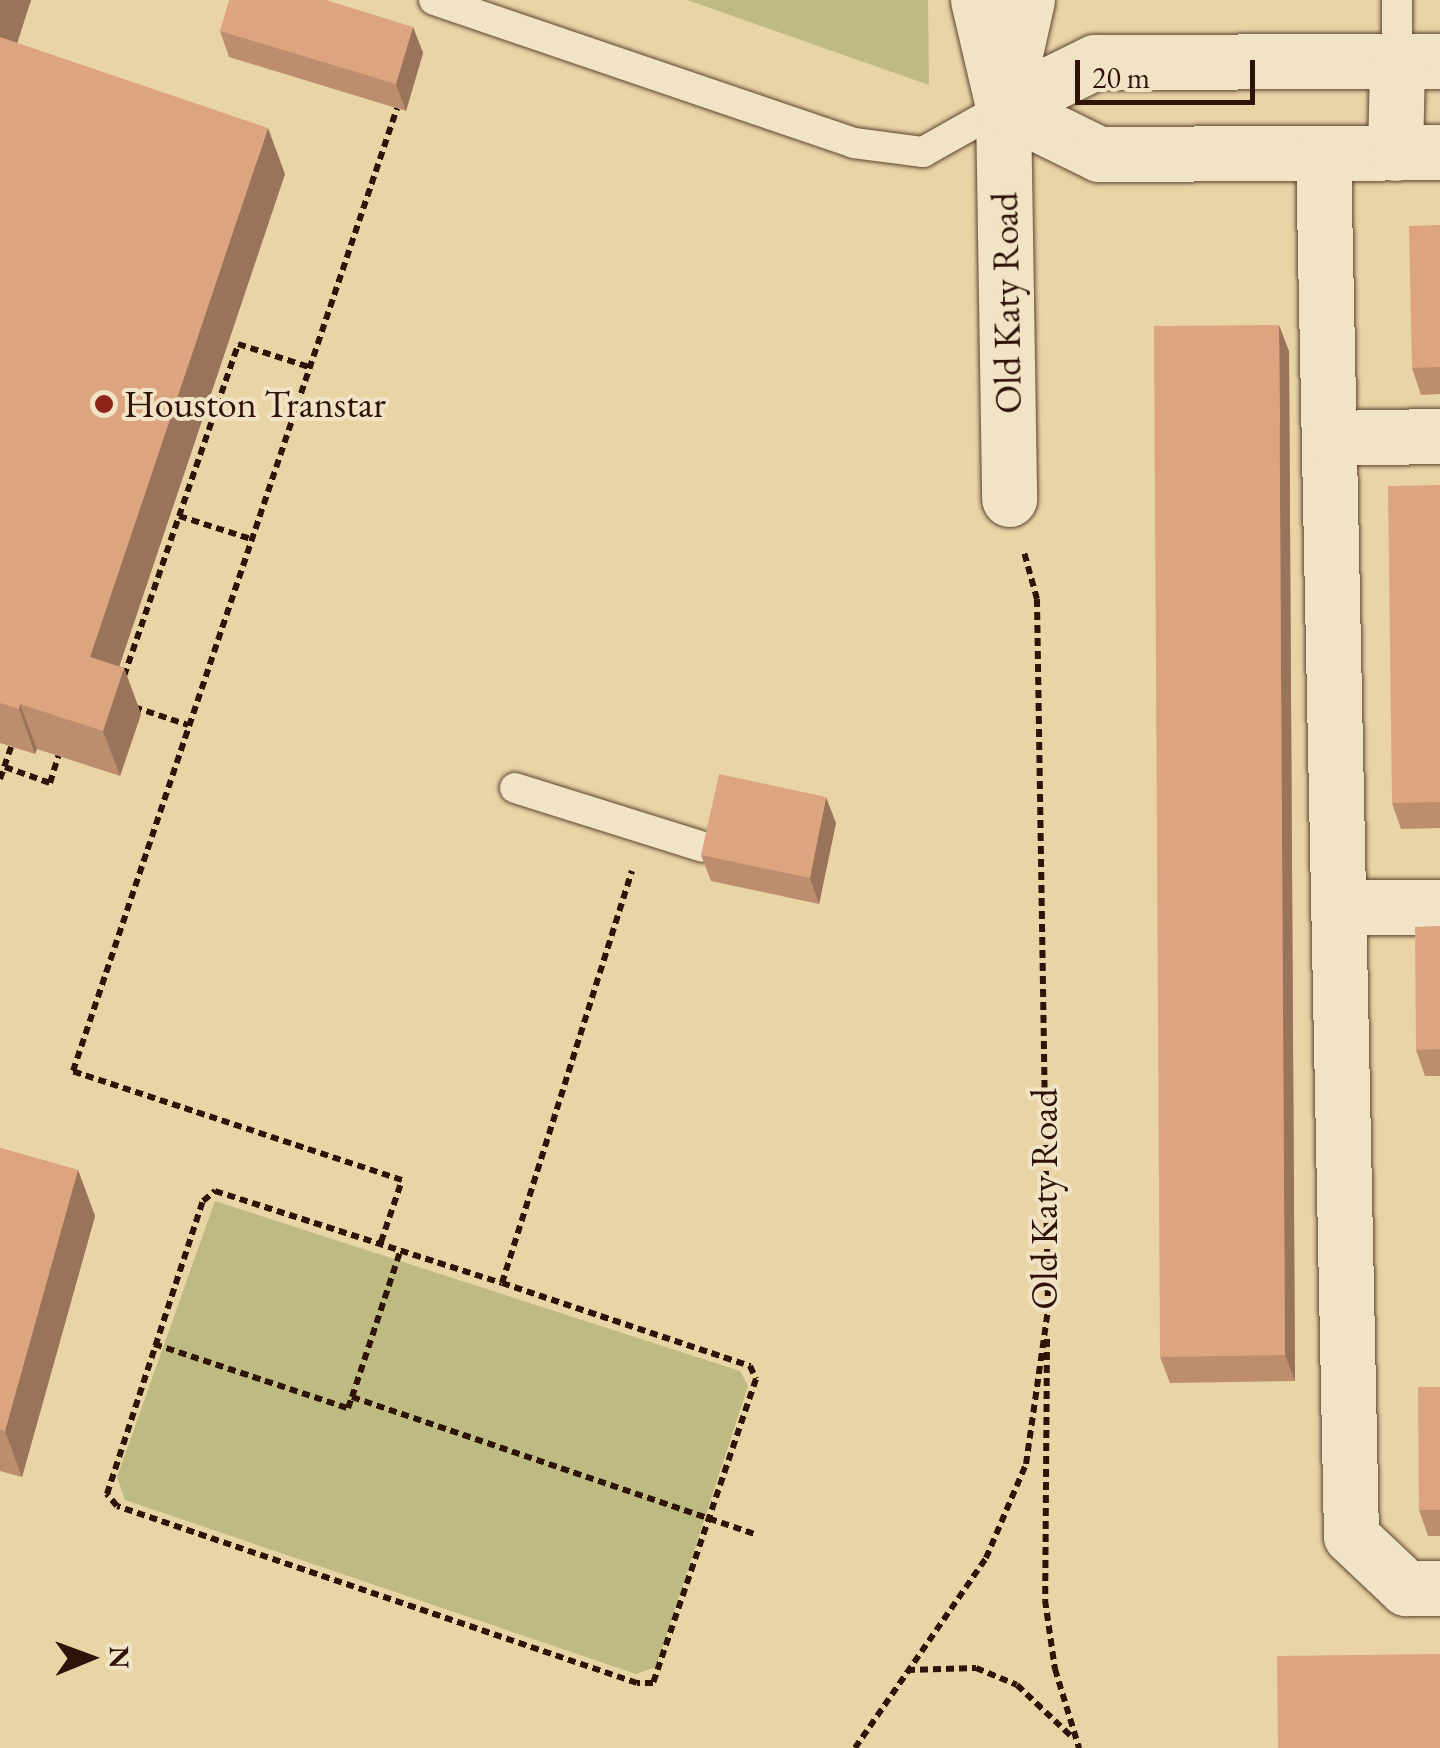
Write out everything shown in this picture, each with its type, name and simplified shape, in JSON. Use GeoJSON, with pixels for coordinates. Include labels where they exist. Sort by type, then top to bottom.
{"type":"FeatureCollection","features":[{"type":"Feature","properties":{"kind":"street","name":"Old Katy Road"},"geometry":{"type":"LineString","coordinates":[[978,0],[1003,107],[1008,499]]}},
{"type":"Feature","properties":{"kind":"street","name":"Old Katy Road"},"geometry":{"type":"LineString","coordinates":[[1003,107],[1026,0]]}},
{"type":"Feature","properties":{"kind":"street"},"geometry":{"type":"LineString","coordinates":[[1095,62],[1418,62],[1418,153],[1099,154],[1003,107],[1095,62]]}},
{"type":"Feature","properties":{"kind":"street"},"geometry":{"type":"LineString","coordinates":[[1323,154],[1342,907],[1351,1536],[1406,1588],[1440,1588]]}},
{"type":"Feature","properties":{"kind":"street"},"geometry":{"type":"LineString","coordinates":[[1331,438],[1440,436]]}},
{"type":"Feature","properties":{"kind":"street"},"geometry":{"type":"LineString","coordinates":[[1342,907],[1440,908]]}},
{"type":"Feature","properties":{"kind":"lane"},"geometry":{"type":"LineString","coordinates":[[434,0],[854,143],[923,152],[1003,107]]}},
{"type":"Feature","properties":{"kind":"lane"},"geometry":{"type":"LineString","coordinates":[[1397,0],[1418,62]]}},
{"type":"Feature","properties":{"kind":"lane"},"geometry":{"type":"LineString","coordinates":[[515,788],[703,848]]}},
{"type":"Feature","properties":{"kind":"path"},"geometry":{"type":"LineString","coordinates":[[381,1242],[402,1180],[72,1071],[397,108]]}},
{"type":"Feature","properties":{"kind":"path"},"geometry":{"type":"LineString","coordinates":[[122,682],[238,344],[309,367]]}},
{"type":"Feature","properties":{"kind":"path"},"geometry":{"type":"LineString","coordinates":[[179,516],[251,539]]}},
{"type":"Feature","properties":{"kind":"path","name":"Old Katy Road"},"geometry":{"type":"LineString","coordinates":[[854,1748],[986,1558],[1026,1464],[1048,1308],[1037,599]]}},
{"type":"Feature","properties":{"kind":"path"},"geometry":{"type":"LineString","coordinates":[[116,701],[188,725]]}},
{"type":"Feature","properties":{"kind":"path"},"geometry":{"type":"LineString","coordinates":[[5,767],[50,783],[62,746]]}},
{"type":"Feature","properties":{"kind":"path"},"geometry":{"type":"LineString","coordinates":[[0,779],[11,747]]}},
{"type":"Feature","properties":{"kind":"path"},"geometry":{"type":"LineString","coordinates":[[502,1282],[639,851]]}},
{"type":"Feature","properties":{"kind":"path"},"geometry":{"type":"LineString","coordinates":[[216,1191],[401,1249],[750,1366],[756,1379],[663,1670],[654,1683],[636,1683],[117,1506],[107,1494],[108,1476],[203,1201],[216,1191]]}},
{"type":"Feature","properties":{"kind":"path"},"geometry":{"type":"LineString","coordinates":[[154,1344],[348,1408],[401,1249]]}},
{"type":"Feature","properties":{"kind":"path"},"geometry":{"type":"LineString","coordinates":[[1048,1308],[1045,1600],[1074,1739]]}},
{"type":"Feature","properties":{"kind":"path"},"geometry":{"type":"LineString","coordinates":[[352,1397],[757,1535]]}},
{"type":"Feature","properties":{"kind":"path"},"geometry":{"type":"LineString","coordinates":[[907,1670],[976,1668],[1018,1685],[1079,1748]]}},
{"type":"Feature","properties":{"kind":"shaded area"},"geometry":{"type":"Polygon","coordinates":[[[687,0],[928,0],[929,85],[687,0]]]}},
{"type":"Feature","properties":{"kind":"shaded area"},"geometry":{"type":"Polygon","coordinates":[[[215,1201],[740,1371],[748,1386],[656,1667],[636,1674],[125,1500],[117,1477],[215,1201]]]}},
{"type":"Feature","properties":{"kind":"building"},"geometry":{"type":"Polygon","coordinates":[[[229,0],[326,0],[413,27],[396,84],[220,31],[229,0]]]}},
{"type":"Feature","properties":{"kind":"building","name":"Houston Transtar"},"geometry":{"type":"Polygon","coordinates":[[[0,37],[268,128],[90,657],[124,668],[103,731],[20,704],[19,709],[0,703],[0,37]]]}},
{"type":"Feature","properties":{"kind":"building"},"geometry":{"type":"Polygon","coordinates":[[[1440,225],[1440,367],[1412,368],[1409,226],[1440,225]]]}},
{"type":"Feature","properties":{"kind":"building"},"geometry":{"type":"Polygon","coordinates":[[[1279,325],[1285,1355],[1160,1357],[1154,326],[1279,325]]]}},
{"type":"Feature","properties":{"kind":"building"},"geometry":{"type":"Polygon","coordinates":[[[1440,485],[1440,802],[1392,803],[1388,486],[1440,485]]]}},
{"type":"Feature","properties":{"kind":"building"},"geometry":{"type":"Polygon","coordinates":[[[719,774],[826,797],[810,878],[701,855],[719,774]]]}},
{"type":"Feature","properties":{"kind":"building"},"geometry":{"type":"Polygon","coordinates":[[[1440,926],[1440,1049],[1416,1050],[1415,927],[1440,926]]]}},
{"type":"Feature","properties":{"kind":"building"},"geometry":{"type":"Polygon","coordinates":[[[0,1148],[78,1170],[5,1431],[0,1429],[0,1148]]]}},
{"type":"Feature","properties":{"kind":"building"},"geometry":{"type":"Polygon","coordinates":[[[1418,1387],[1440,1387],[1440,1510],[1419,1510],[1418,1387]]]}},
{"type":"Feature","properties":{"kind":"building"},"geometry":{"type":"Polygon","coordinates":[[[1440,1654],[1440,1748],[1278,1748],[1277,1656],[1440,1654]]]}},
{"type":"Feature","properties":{"kind":"place","name":"Houston Transtar"},"geometry":{"type":"Point","coordinates":[104,404]}}]}
